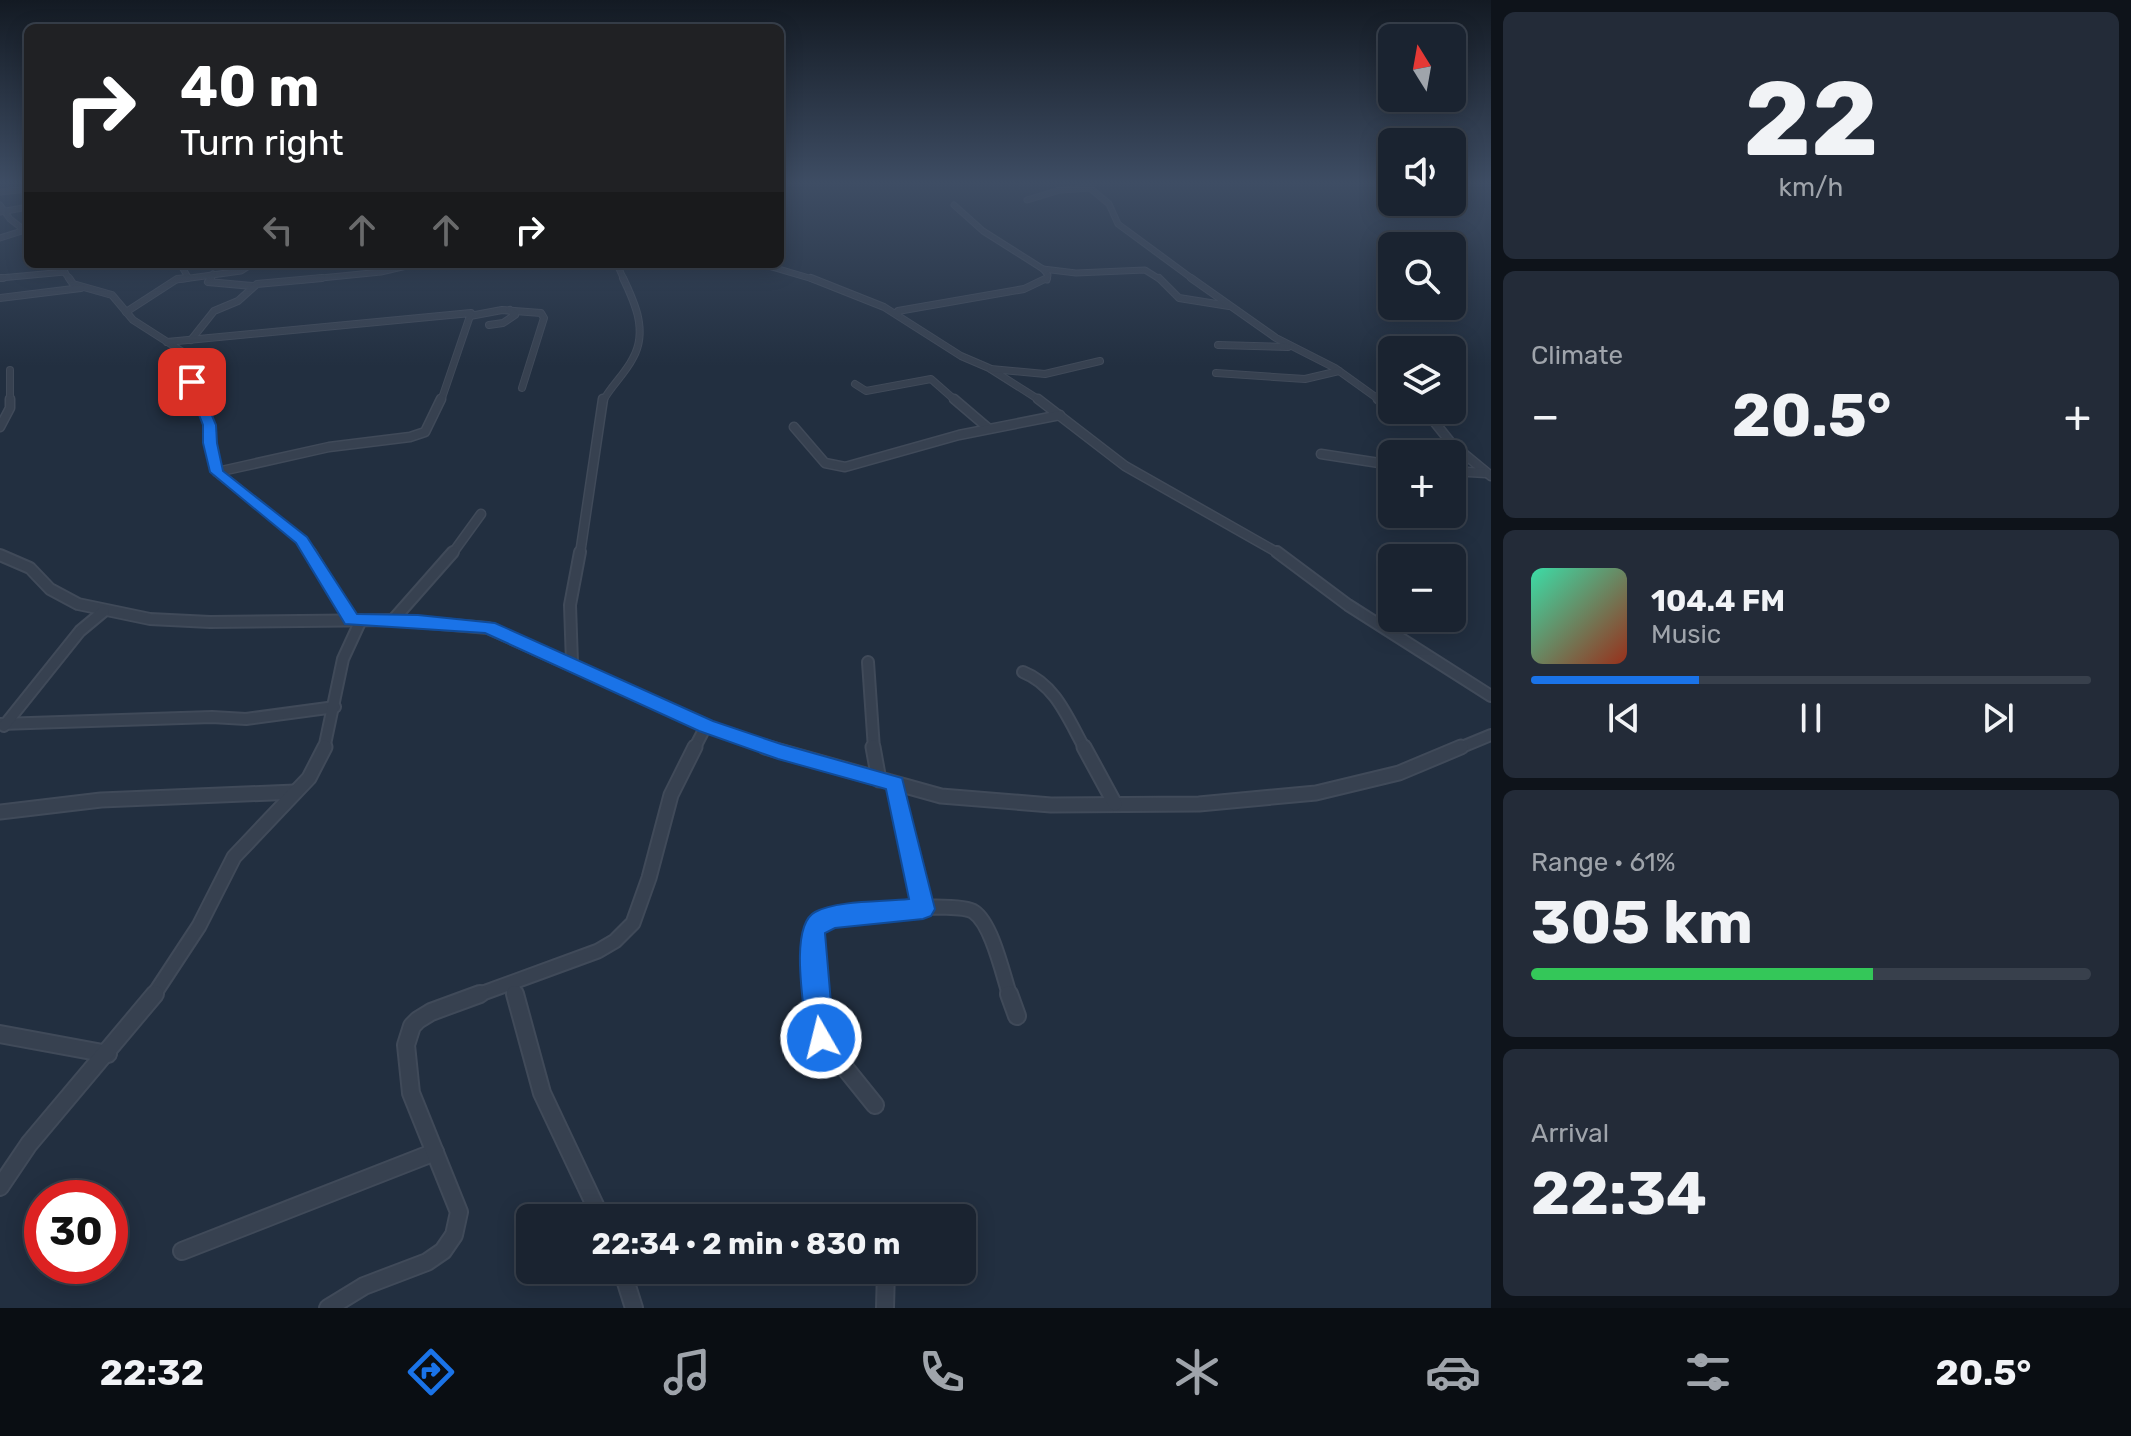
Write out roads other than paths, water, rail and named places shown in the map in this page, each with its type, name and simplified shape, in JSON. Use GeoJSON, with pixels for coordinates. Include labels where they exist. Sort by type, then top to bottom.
{"type":"FeatureCollection","features":[{"type":"Feature","properties":{"kind":"street"},"geometry":{"type":"LineString","coordinates":[[898,315],[898,311],[948,300],[1041,284],[1048,275],[1043,269],[1004,244]]}},
{"type":"Feature","properties":{"kind":"street"},"geometry":{"type":"LineString","coordinates":[[1144,244],[1292,348],[1313,355],[1378,399]]}},
{"type":"Feature","properties":{"kind":"street"},"geometry":{"type":"LineString","coordinates":[[62,268],[73,284],[112,295],[133,320],[183,352],[195,393],[210,425],[210,443],[217,472],[302,540],[356,620]]}},
{"type":"Feature","properties":{"kind":"street"},"geometry":{"type":"LineString","coordinates":[[182,268],[188,277]]}},
{"type":"Feature","properties":{"kind":"street"},"geometry":{"type":"LineString","coordinates":[[126,312],[177,279],[249,268]]}},
{"type":"Feature","properties":{"kind":"street"},"geometry":{"type":"LineString","coordinates":[[213,274],[208,282],[252,286],[401,268]]}},
{"type":"Feature","properties":{"kind":"street"},"geometry":{"type":"LineString","coordinates":[[572,663],[570,605],[583,538],[598,419],[603,399],[634,357],[639,334],[639,311],[619,268]]}},
{"type":"Feature","properties":{"kind":"street"},"geometry":{"type":"LineString","coordinates":[[776,268],[809,277],[898,315],[961,356],[989,368],[1060,415],[1125,466],[1295,564],[1348,605],[1491,696]]}},
{"type":"Feature","properties":{"kind":"street"},"geometry":{"type":"LineString","coordinates":[[1043,269],[1076,273],[1145,270],[1156,275],[1179,298],[1229,306]]}},
{"type":"Feature","properties":{"kind":"street"},"geometry":{"type":"LineString","coordinates":[[0,278],[65,272]]}},
{"type":"Feature","properties":{"kind":"street"},"geometry":{"type":"LineString","coordinates":[[191,340],[214,311],[238,301],[252,286]]}},
{"type":"Feature","properties":{"kind":"street"},"geometry":{"type":"LineString","coordinates":[[0,298],[81,288]]}},
{"type":"Feature","properties":{"kind":"street"},"geometry":{"type":"LineString","coordinates":[[470,316],[510,310],[534,311],[544,318],[522,388]]}},
{"type":"Feature","properties":{"kind":"street"},"geometry":{"type":"LineString","coordinates":[[489,325],[509,321],[515,315],[510,310]]}},
{"type":"Feature","properties":{"kind":"street"},"geometry":{"type":"LineString","coordinates":[[167,342],[465,313],[471,313],[470,316]]}},
{"type":"Feature","properties":{"kind":"street"},"geometry":{"type":"LineString","coordinates":[[217,472],[329,447],[420,435],[436,414],[470,316]]}},
{"type":"Feature","properties":{"kind":"street"},"geometry":{"type":"LineString","coordinates":[[1218,345],[1292,348]]}},
{"type":"Feature","properties":{"kind":"street"},"geometry":{"type":"LineString","coordinates":[[989,368],[1048,374],[1100,361]]}},
{"type":"Feature","properties":{"kind":"street"},"geometry":{"type":"LineString","coordinates":[[0,427],[11,402],[10,370]]}},
{"type":"Feature","properties":{"kind":"street"},"geometry":{"type":"LineString","coordinates":[[1216,373],[1305,379],[1339,371]]}},
{"type":"Feature","properties":{"kind":"street"},"geometry":{"type":"LineString","coordinates":[[855,384],[866,391],[931,379],[988,428]]}},
{"type":"Feature","properties":{"kind":"street"},"geometry":{"type":"LineString","coordinates":[[794,427],[825,463],[845,467],[988,428],[1060,415]]}},
{"type":"Feature","properties":{"kind":"street"},"geometry":{"type":"LineString","coordinates":[[1434,424],[1438,431],[1489,474]]}},
{"type":"Feature","properties":{"kind":"street"},"geometry":{"type":"LineString","coordinates":[[1321,454],[1378,463]]}},
{"type":"Feature","properties":{"kind":"street"},"geometry":{"type":"LineString","coordinates":[[1466,472],[1489,474]]}},
{"type":"Feature","properties":{"kind":"street"},"geometry":{"type":"LineString","coordinates":[[393,620],[456,550],[481,514]]}},
{"type":"Feature","properties":{"kind":"street"},"geometry":{"type":"LineString","coordinates":[[0,555],[30,568],[61,597],[104,611],[178,622],[393,620],[488,628],[572,663],[706,726],[778,752],[941,796],[971,800],[1199,804],[1316,793],[1399,773],[1491,735]]}},
{"type":"Feature","properties":{"kind":"street"},"geometry":{"type":"LineString","coordinates":[[2,726],[80,631],[104,611]]}},
{"type":"Feature","properties":{"kind":"street"},"geometry":{"type":"LineString","coordinates":[[0,1187],[43,1126],[108,1054],[192,937],[234,856],[309,778],[326,752],[335,707],[337,674],[356,620]]}},
{"type":"Feature","properties":{"kind":"street"},"geometry":{"type":"LineString","coordinates":[[868,662],[874,757],[879,780]]}},
{"type":"Feature","properties":{"kind":"street"},"geometry":{"type":"LineString","coordinates":[[1023,672],[1039,678],[1053,692],[1115,804]]}},
{"type":"Feature","properties":{"kind":"street"},"geometry":{"type":"LineString","coordinates":[[2,726],[212,717],[246,719],[335,707]]}},
{"type":"Feature","properties":{"kind":"street"},"geometry":{"type":"LineString","coordinates":[[328,1308],[352,1290],[437,1257],[450,1246],[459,1230],[459,1212],[414,1101],[405,1067],[405,1045],[413,1023],[431,1012],[598,951],[615,941],[633,923],[649,878],[671,795],[706,726]]}},
{"type":"Feature","properties":{"kind":"street"},"geometry":{"type":"LineString","coordinates":[[895,784],[923,909]]}},
{"type":"Feature","properties":{"kind":"street"},"geometry":{"type":"LineString","coordinates":[[0,812],[101,800],[295,792]]}},
{"type":"Feature","properties":{"kind":"street"},"geometry":{"type":"LineString","coordinates":[[875,1105],[821,1038],[811,938],[814,927],[821,920],[923,909],[967,908],[977,912],[988,931],[1017,1016]]}},
{"type":"Feature","properties":{"kind":"street"},"geometry":{"type":"LineString","coordinates":[[512,984],[542,1093],[594,1204]]}},
{"type":"Feature","properties":{"kind":"street"},"geometry":{"type":"LineString","coordinates":[[0,1034],[108,1054]]}},
{"type":"Feature","properties":{"kind":"street"},"geometry":{"type":"LineString","coordinates":[[182,1251],[435,1152]]}},
{"type":"Feature","properties":{"kind":"street"},"geometry":{"type":"LineString","coordinates":[[626,1284],[634,1308]]}},
{"type":"Feature","properties":{"kind":"street"},"geometry":{"type":"LineString","coordinates":[[885,1308],[886,1284]]}}]}
